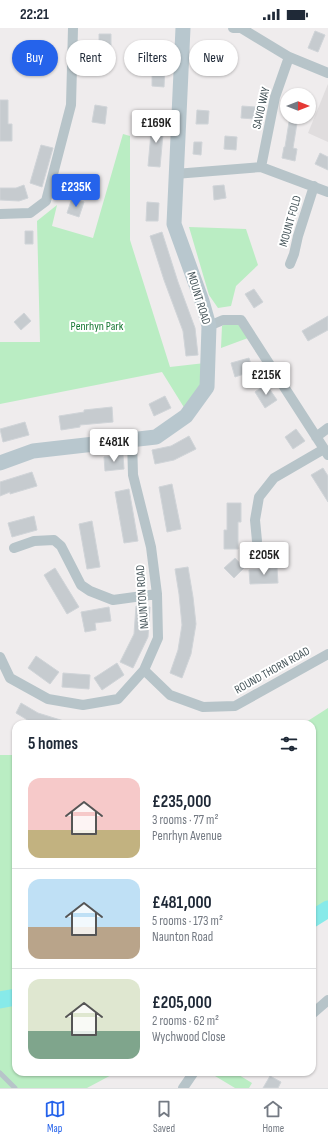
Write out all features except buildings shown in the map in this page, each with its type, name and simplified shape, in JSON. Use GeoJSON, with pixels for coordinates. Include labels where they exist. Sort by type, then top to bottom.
{"type":"FeatureCollection","features":[{"type":"Feature","properties":{"kind":"street"},"geometry":{"type":"LineString","coordinates":[[0,214],[30,213],[46,201],[71,105],[73,28]]}},
{"type":"Feature","properties":{"kind":"street","name":"MOUNT ROAD"},"geometry":{"type":"LineString","coordinates":[[0,463],[33,451],[156,437],[186,416],[207,387],[209,326],[202,301],[174,224],[183,28]]}},
{"type":"Feature","properties":{"kind":"street"},"geometry":{"type":"LineString","coordinates":[[233,28],[241,28],[289,57],[328,73]]}},
{"type":"Feature","properties":{"kind":"street","name":"SAVIO WAY"},"geometry":{"type":"LineString","coordinates":[[261,167],[276,97],[289,57]]}},
{"type":"Feature","properties":{"kind":"street"},"geometry":{"type":"LineString","coordinates":[[176,174],[261,167],[328,192]]}},
{"type":"Feature","properties":{"kind":"street","name":"MOUNT FOLD"},"geometry":{"type":"LineString","coordinates":[[290,264],[314,186]]}},
{"type":"Feature","properties":{"kind":"street"},"geometry":{"type":"LineString","coordinates":[[209,326],[223,320],[241,320],[326,452],[274,478],[258,497],[255,520],[257,541]]}},
{"type":"Feature","properties":{"kind":"street"},"geometry":{"type":"LineString","coordinates":[[316,437],[328,428]]}},
{"type":"Feature","properties":{"kind":"street","name":"NAUNTON ROAD"},"geometry":{"type":"LineString","coordinates":[[0,657],[10,678],[48,699],[83,705],[118,699],[144,670],[158,638],[157,594],[151,547],[133,475],[132,440]]}},
{"type":"Feature","properties":{"kind":"street"},"geometry":{"type":"LineString","coordinates":[[14,548],[34,541],[54,540],[61,546],[81,585],[90,591],[113,600],[157,594]]}},
{"type":"Feature","properties":{"kind":"street","name":"ROUND THORN ROAD"},"geometry":{"type":"LineString","coordinates":[[144,670],[170,695],[204,707],[235,706],[328,654]]}},
{"type":"Feature","properties":{"kind":"street"},"geometry":{"type":"LineString","coordinates":[[316,1010],[328,1000]]}},
{"type":"Feature","properties":{"kind":"street"},"geometry":{"type":"LineString","coordinates":[[183,1088],[191,1076]]}},
{"type":"Feature","properties":{"kind":"lane"},"geometry":{"type":"LineString","coordinates":[[0,1073],[14,1088]]}},
{"type":"Feature","properties":{"kind":"shaded area"},"geometry":{"type":"Polygon","coordinates":[[[328,84],[328,142],[308,133],[312,124],[316,124],[316,113],[328,84]]]}},
{"type":"Feature","properties":{"kind":"green space","name":"Penrhyn Park"},"geometry":{"type":"Polygon","coordinates":[[[123,134],[130,136],[130,240],[170,367],[205,363],[204,385],[185,409],[162,372],[0,404],[0,342],[40,342],[37,221],[57,205],[52,226],[93,238],[123,134]]]}},
{"type":"Feature","properties":{"kind":"green space"},"geometry":{"type":"Polygon","coordinates":[[[189,227],[246,229],[258,265],[236,286],[231,306],[218,308],[209,295],[189,227]]]}},
{"type":"Feature","properties":{"kind":"green space"},"geometry":{"type":"Polygon","coordinates":[[[229,322],[238,324],[248,338],[221,348],[222,326],[229,322]]]}},
{"type":"Feature","properties":{"kind":"green space"},"geometry":{"type":"Polygon","coordinates":[[[328,708],[328,913],[316,923],[316,720],[309,720],[328,708]]]}},
{"type":"Feature","properties":{"kind":"green space"},"geometry":{"type":"Polygon","coordinates":[[[0,755],[12,755],[12,1076],[110,1076],[87,1088],[0,1088],[0,755]]]}},
{"type":"Feature","properties":{"kind":"green space"},"geometry":{"type":"Polygon","coordinates":[[[215,1076],[241,1076],[252,1083],[249,1088],[235,1088],[215,1076]]]}},
{"type":"Feature","properties":{"kind":"waterway"},"geometry":{"type":"LineString","coordinates":[[316,916],[328,909]]}},
{"type":"Feature","properties":{"kind":"waterway"},"geometry":{"type":"LineString","coordinates":[[0,1000],[12,998]]}}]}
